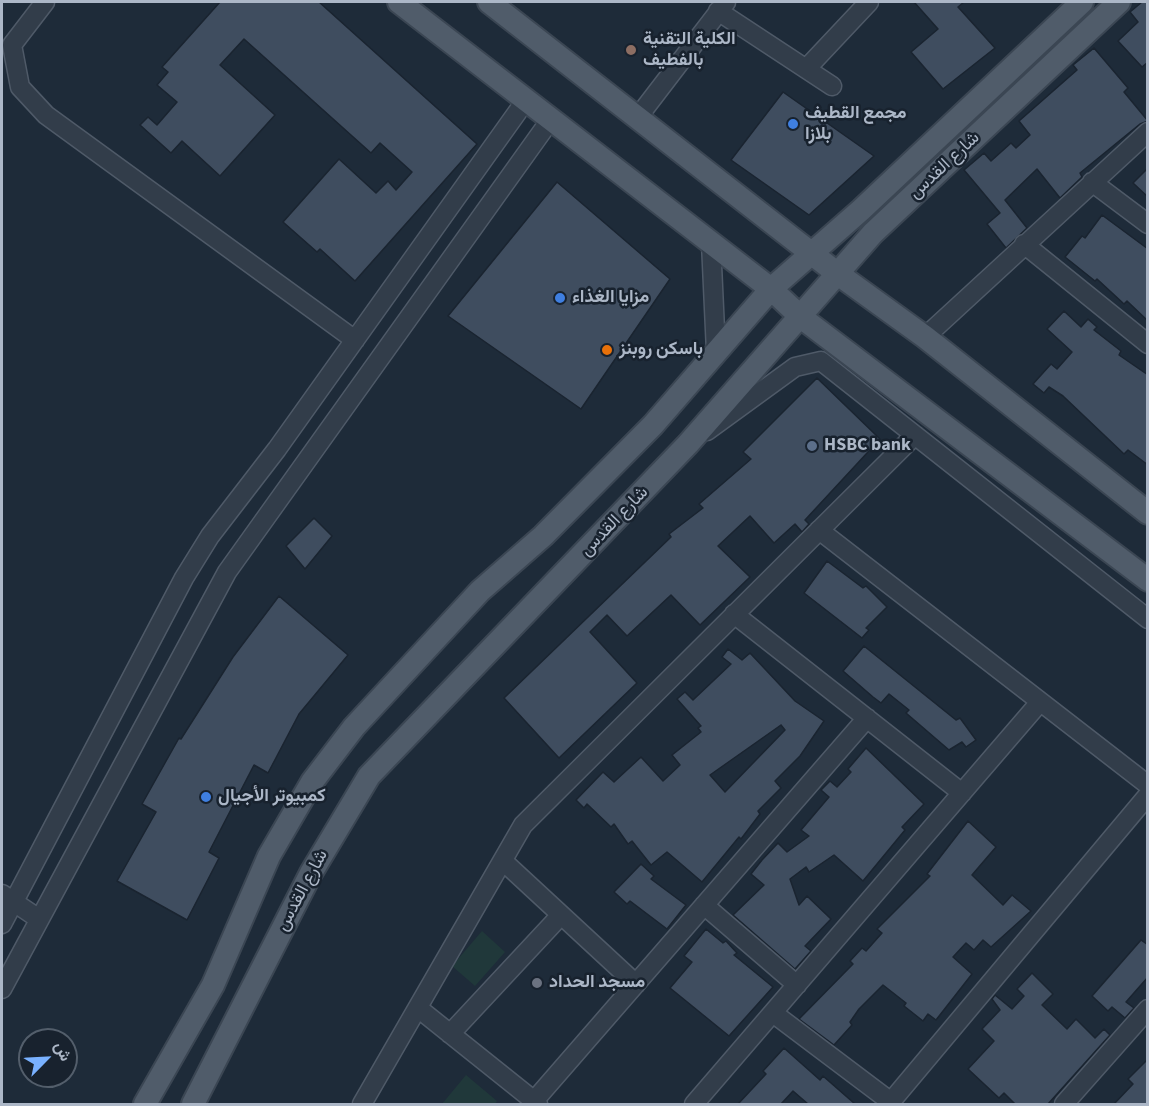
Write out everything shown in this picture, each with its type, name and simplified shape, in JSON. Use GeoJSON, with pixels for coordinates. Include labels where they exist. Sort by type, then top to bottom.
{"type":"FeatureCollection","features":[{"type":"Feature","properties":{"kind":"main road"},"geometry":{"type":"LineString","coordinates":[[399,2],[771,289],[802,318],[1148,580]]}},
{"type":"Feature","properties":{"kind":"main road"},"geometry":{"type":"LineString","coordinates":[[489,2],[838,274],[925,337],[1148,513]]}},
{"type":"Feature","properties":{"kind":"main road"},"geometry":{"type":"LineString","coordinates":[[145,1104],[213,985],[269,856],[312,782],[354,727],[420,653],[480,591],[543,536],[653,425],[771,289],[861,210],[1082,2]]}},
{"type":"Feature","properties":{"kind":"main road","name":"شارع القدس"},"geometry":{"type":"LineString","coordinates":[[193,1104],[311,873],[369,776],[688,444],[802,318],[873,233],[1119,2]]}},
{"type":"Feature","properties":{"kind":"street"},"geometry":{"type":"LineString","coordinates":[[45,2],[12,45],[20,87],[46,115],[355,340]]}},
{"type":"Feature","properties":{"kind":"street"},"geometry":{"type":"LineString","coordinates":[[806,69],[870,2]]}},
{"type":"Feature","properties":{"kind":"street"},"geometry":{"type":"LineString","coordinates":[[638,117],[722,6],[832,86]]}},
{"type":"Feature","properties":{"kind":"street"},"geometry":{"type":"LineString","coordinates":[[2,924],[7,898],[184,578],[210,536],[355,340],[526,100]]}},
{"type":"Feature","properties":{"kind":"street"},"geometry":{"type":"LineString","coordinates":[[2,989],[227,572],[551,119]]}},
{"type":"Feature","properties":{"kind":"street"},"geometry":{"type":"LineString","coordinates":[[925,337],[1148,132]]}},
{"type":"Feature","properties":{"kind":"street"},"geometry":{"type":"LineString","coordinates":[[1092,182],[1148,224]]}},
{"type":"Feature","properties":{"kind":"street"},"geometry":{"type":"LineString","coordinates":[[711,243],[716,352]]}},
{"type":"Feature","properties":{"kind":"street"},"geometry":{"type":"LineString","coordinates":[[1024,244],[1148,344]]}},
{"type":"Feature","properties":{"kind":"street"},"geometry":{"type":"LineString","coordinates":[[688,444],[795,368],[821,361],[1148,619]]}},
{"type":"Feature","properties":{"kind":"street"},"geometry":{"type":"LineString","coordinates":[[362,1104],[523,825],[915,435]]}},
{"type":"Feature","properties":{"kind":"street"},"geometry":{"type":"LineString","coordinates":[[819,530],[1148,785]]}},
{"type":"Feature","properties":{"kind":"street"},"geometry":{"type":"LineString","coordinates":[[734,614],[962,793]]}},
{"type":"Feature","properties":{"kind":"street"},"geometry":{"type":"LineString","coordinates":[[694,1104],[1040,702]]}},
{"type":"Feature","properties":{"kind":"street"},"geometry":{"type":"LineString","coordinates":[[418,1008],[536,1103],[867,718]]}},
{"type":"Feature","properties":{"kind":"street"},"geometry":{"type":"LineString","coordinates":[[772,1013],[890,1103],[1148,795]]}},
{"type":"Feature","properties":{"kind":"street"},"geometry":{"type":"LineString","coordinates":[[503,861],[636,984]]}},
{"type":"Feature","properties":{"kind":"street"},"geometry":{"type":"LineString","coordinates":[[7,898],[39,920]]}},
{"type":"Feature","properties":{"kind":"street"},"geometry":{"type":"LineString","coordinates":[[705,905],[797,985]]}},
{"type":"Feature","properties":{"kind":"street"},"geometry":{"type":"LineString","coordinates":[[450,1034],[561,915]]}},
{"type":"Feature","properties":{"kind":"street"},"geometry":{"type":"LineString","coordinates":[[1064,1104],[1148,1010]]}},
{"type":"Feature","properties":{"kind":"green space"},"geometry":{"type":"Polygon","coordinates":[[[482,931],[505,952],[475,986],[452,966],[482,931]]]}},
{"type":"Feature","properties":{"kind":"green space"},"geometry":{"type":"Polygon","coordinates":[[[466,1075],[497,1101],[495,1104],[442,1104],[466,1075]]]}},
{"type":"Feature","properties":{"kind":"building"},"geometry":{"type":"Polygon","coordinates":[[[220,2],[319,2],[477,144],[355,281],[320,249],[317,252],[283,222],[339,159],[376,193],[388,181],[396,190],[412,172],[380,143],[371,153],[244,39],[220,65],[275,115],[220,176],[182,141],[171,153],[140,125],[148,117],[157,125],[177,102],[157,85],[168,72],[162,67],[220,2]]]}},
{"type":"Feature","properties":{"kind":"building"},"geometry":{"type":"Polygon","coordinates":[[[914,2],[964,2],[958,7],[995,48],[943,89],[911,52],[938,29],[914,2]]]}},
{"type":"Feature","properties":{"kind":"building"},"geometry":{"type":"Polygon","coordinates":[[[1142,2],[1148,2],[1148,62],[1142,67],[1118,41],[1138,22],[1130,12],[1142,2]]]}},
{"type":"Feature","properties":{"kind":"building"},"geometry":{"type":"Polygon","coordinates":[[[1094,48],[1128,88],[1124,92],[1148,121],[1140,124],[1080,173],[1082,177],[1060,198],[1037,169],[1005,200],[1027,228],[1006,248],[987,224],[1000,213],[964,170],[984,153],[991,161],[1011,143],[1016,148],[1030,135],[1019,121],[1077,70],[1073,65],[1094,48]]]}},
{"type":"Feature","properties":{"kind":"building","name":"مجمع القطيف بلازا"},"geometry":{"type":"Polygon","coordinates":[[[783,92],[874,156],[809,215],[731,160],[783,92]]]}},
{"type":"Feature","properties":{"kind":"building"},"geometry":{"type":"Polygon","coordinates":[[[1148,168],[1148,197],[1133,183],[1148,168]]]}},
{"type":"Feature","properties":{"kind":"building","name":"مزايا الغذاء"},"geometry":{"type":"Polygon","coordinates":[[[557,182],[670,279],[581,409],[448,316],[557,182]]]}},
{"type":"Feature","properties":{"kind":"building"},"geometry":{"type":"Polygon","coordinates":[[[1102,215],[1148,249],[1148,321],[1127,301],[1124,304],[1097,279],[1095,281],[1065,257],[1082,236],[1085,238],[1102,215]]]}},
{"type":"Feature","properties":{"kind":"building"},"geometry":{"type":"Polygon","coordinates":[[[1064,311],[1081,327],[1088,319],[1097,327],[1094,330],[1121,351],[1119,355],[1148,375],[1148,465],[1128,450],[1124,454],[1063,396],[1049,387],[1044,393],[1033,384],[1051,364],[1057,369],[1072,352],[1047,329],[1064,311]]]}},
{"type":"Feature","properties":{"kind":"building"},"geometry":{"type":"Polygon","coordinates":[[[817,378],[880,439],[805,520],[809,524],[802,532],[795,524],[774,543],[750,516],[718,546],[750,577],[700,625],[671,595],[627,636],[607,615],[590,632],[637,683],[559,758],[504,698],[671,537],[669,534],[703,508],[699,504],[751,459],[743,452],[817,378]]]}},
{"type":"Feature","properties":{"kind":"building"},"geometry":{"type":"Polygon","coordinates":[[[314,518],[332,536],[305,569],[286,546],[314,518]]]}},
{"type":"Feature","properties":{"kind":"building"},"geometry":{"type":"Polygon","coordinates":[[[827,561],[863,588],[866,586],[887,607],[866,628],[869,630],[862,638],[804,593],[827,561]]]}},
{"type":"Feature","properties":{"kind":"building"},"geometry":{"type":"Polygon","coordinates":[[[279,596],[348,655],[299,714],[268,773],[254,765],[209,852],[219,858],[187,920],[117,881],[156,812],[142,804],[179,738],[181,739],[233,657],[279,596]]]}},
{"type":"Feature","properties":{"kind":"building"},"geometry":{"type":"Polygon","coordinates":[[[864,646],[956,720],[960,718],[976,740],[966,747],[962,742],[949,750],[906,713],[909,710],[889,694],[881,703],[873,697],[843,671],[864,646]]]}},
{"type":"Feature","properties":{"kind":"building"},"geometry":{"type":"Polygon","coordinates":[[[728,649],[742,660],[750,653],[795,701],[824,721],[800,756],[775,781],[781,788],[758,811],[760,814],[741,839],[739,837],[702,882],[667,852],[651,865],[632,841],[628,844],[614,824],[611,827],[587,804],[584,808],[576,800],[603,772],[614,782],[641,757],[663,781],[680,765],[672,755],[701,732],[698,728],[701,726],[677,699],[685,692],[693,700],[731,664],[722,657],[728,649]],[[781,725],[710,775],[725,792],[785,730],[781,725]]]}},
{"type":"Feature","properties":{"kind":"building"},"geometry":{"type":"Polygon","coordinates":[[[866,748],[924,804],[902,827],[905,830],[863,881],[834,855],[809,872],[806,867],[790,879],[799,905],[807,896],[831,919],[805,946],[811,951],[795,969],[733,915],[764,885],[751,874],[762,860],[778,843],[787,852],[809,836],[801,830],[829,797],[821,790],[830,781],[837,787],[851,772],[848,769],[866,748]]]}},
{"type":"Feature","properties":{"kind":"building"},"geometry":{"type":"Polygon","coordinates":[[[968,821],[996,847],[972,875],[1003,905],[1012,895],[1031,911],[991,947],[983,940],[974,950],[966,943],[953,957],[972,974],[936,1020],[928,1014],[923,1021],[904,1006],[906,1003],[883,985],[859,1009],[850,1022],[852,1025],[834,1045],[799,1019],[853,964],[850,961],[862,948],[866,951],[882,933],[877,929],[930,876],[927,874],[968,821]]]}},
{"type":"Feature","properties":{"kind":"building"},"geometry":{"type":"Polygon","coordinates":[[[641,864],[654,876],[651,879],[686,905],[667,929],[630,901],[627,904],[614,892],[641,864]]]}},
{"type":"Feature","properties":{"kind":"building"},"geometry":{"type":"Polygon","coordinates":[[[706,929],[723,943],[726,941],[737,953],[734,955],[773,987],[729,1036],[670,988],[692,962],[684,956],[706,929]]]}},
{"type":"Feature","properties":{"kind":"building"},"geometry":{"type":"Polygon","coordinates":[[[1141,940],[1148,945],[1148,977],[1126,1002],[1134,1008],[1125,1018],[1112,1007],[1108,1011],[1092,996],[1141,940]]]}},
{"type":"Feature","properties":{"kind":"building"},"geometry":{"type":"Polygon","coordinates":[[[1032,973],[1053,994],[1042,1005],[1067,1029],[1076,1019],[1095,1038],[1104,1029],[1110,1035],[1048,1104],[1015,1104],[1004,1093],[999,1098],[968,1069],[994,1041],[982,1029],[1000,1010],[992,999],[995,995],[1012,1009],[1024,996],[1017,989],[1032,973]]]}},
{"type":"Feature","properties":{"kind":"building"},"geometry":{"type":"Polygon","coordinates":[[[784,1048],[820,1080],[823,1076],[855,1104],[808,1104],[793,1091],[781,1104],[738,1104],[766,1074],[763,1071],[784,1048]]]}},
{"type":"Feature","properties":{"kind":"building"},"geometry":{"type":"Polygon","coordinates":[[[1148,1059],[1148,1104],[1114,1104],[1133,1084],[1128,1079],[1148,1059]]]}},
{"type":"Feature","properties":{"kind":"place","name":"الكلية التقنية بالفطيف"},"geometry":{"type":"Point","coordinates":[631,50]}},
{"type":"Feature","properties":{"kind":"place","name":"مجمع القطيف بلازا"},"geometry":{"type":"Point","coordinates":[793,124]}},
{"type":"Feature","properties":{"kind":"place","name":"مزايا الغذاء"},"geometry":{"type":"Point","coordinates":[560,298]}},
{"type":"Feature","properties":{"kind":"place","name":"باسكن روبنز"},"geometry":{"type":"Point","coordinates":[607,350]}},
{"type":"Feature","properties":{"kind":"place","name":"HSBC bank"},"geometry":{"type":"Point","coordinates":[812,446]}},
{"type":"Feature","properties":{"kind":"place","name":"كمبيوتر الأجيال"},"geometry":{"type":"Point","coordinates":[206,797]}},
{"type":"Feature","properties":{"kind":"place","name":"مسجد الحداد"},"geometry":{"type":"Point","coordinates":[537,983]}}]}
